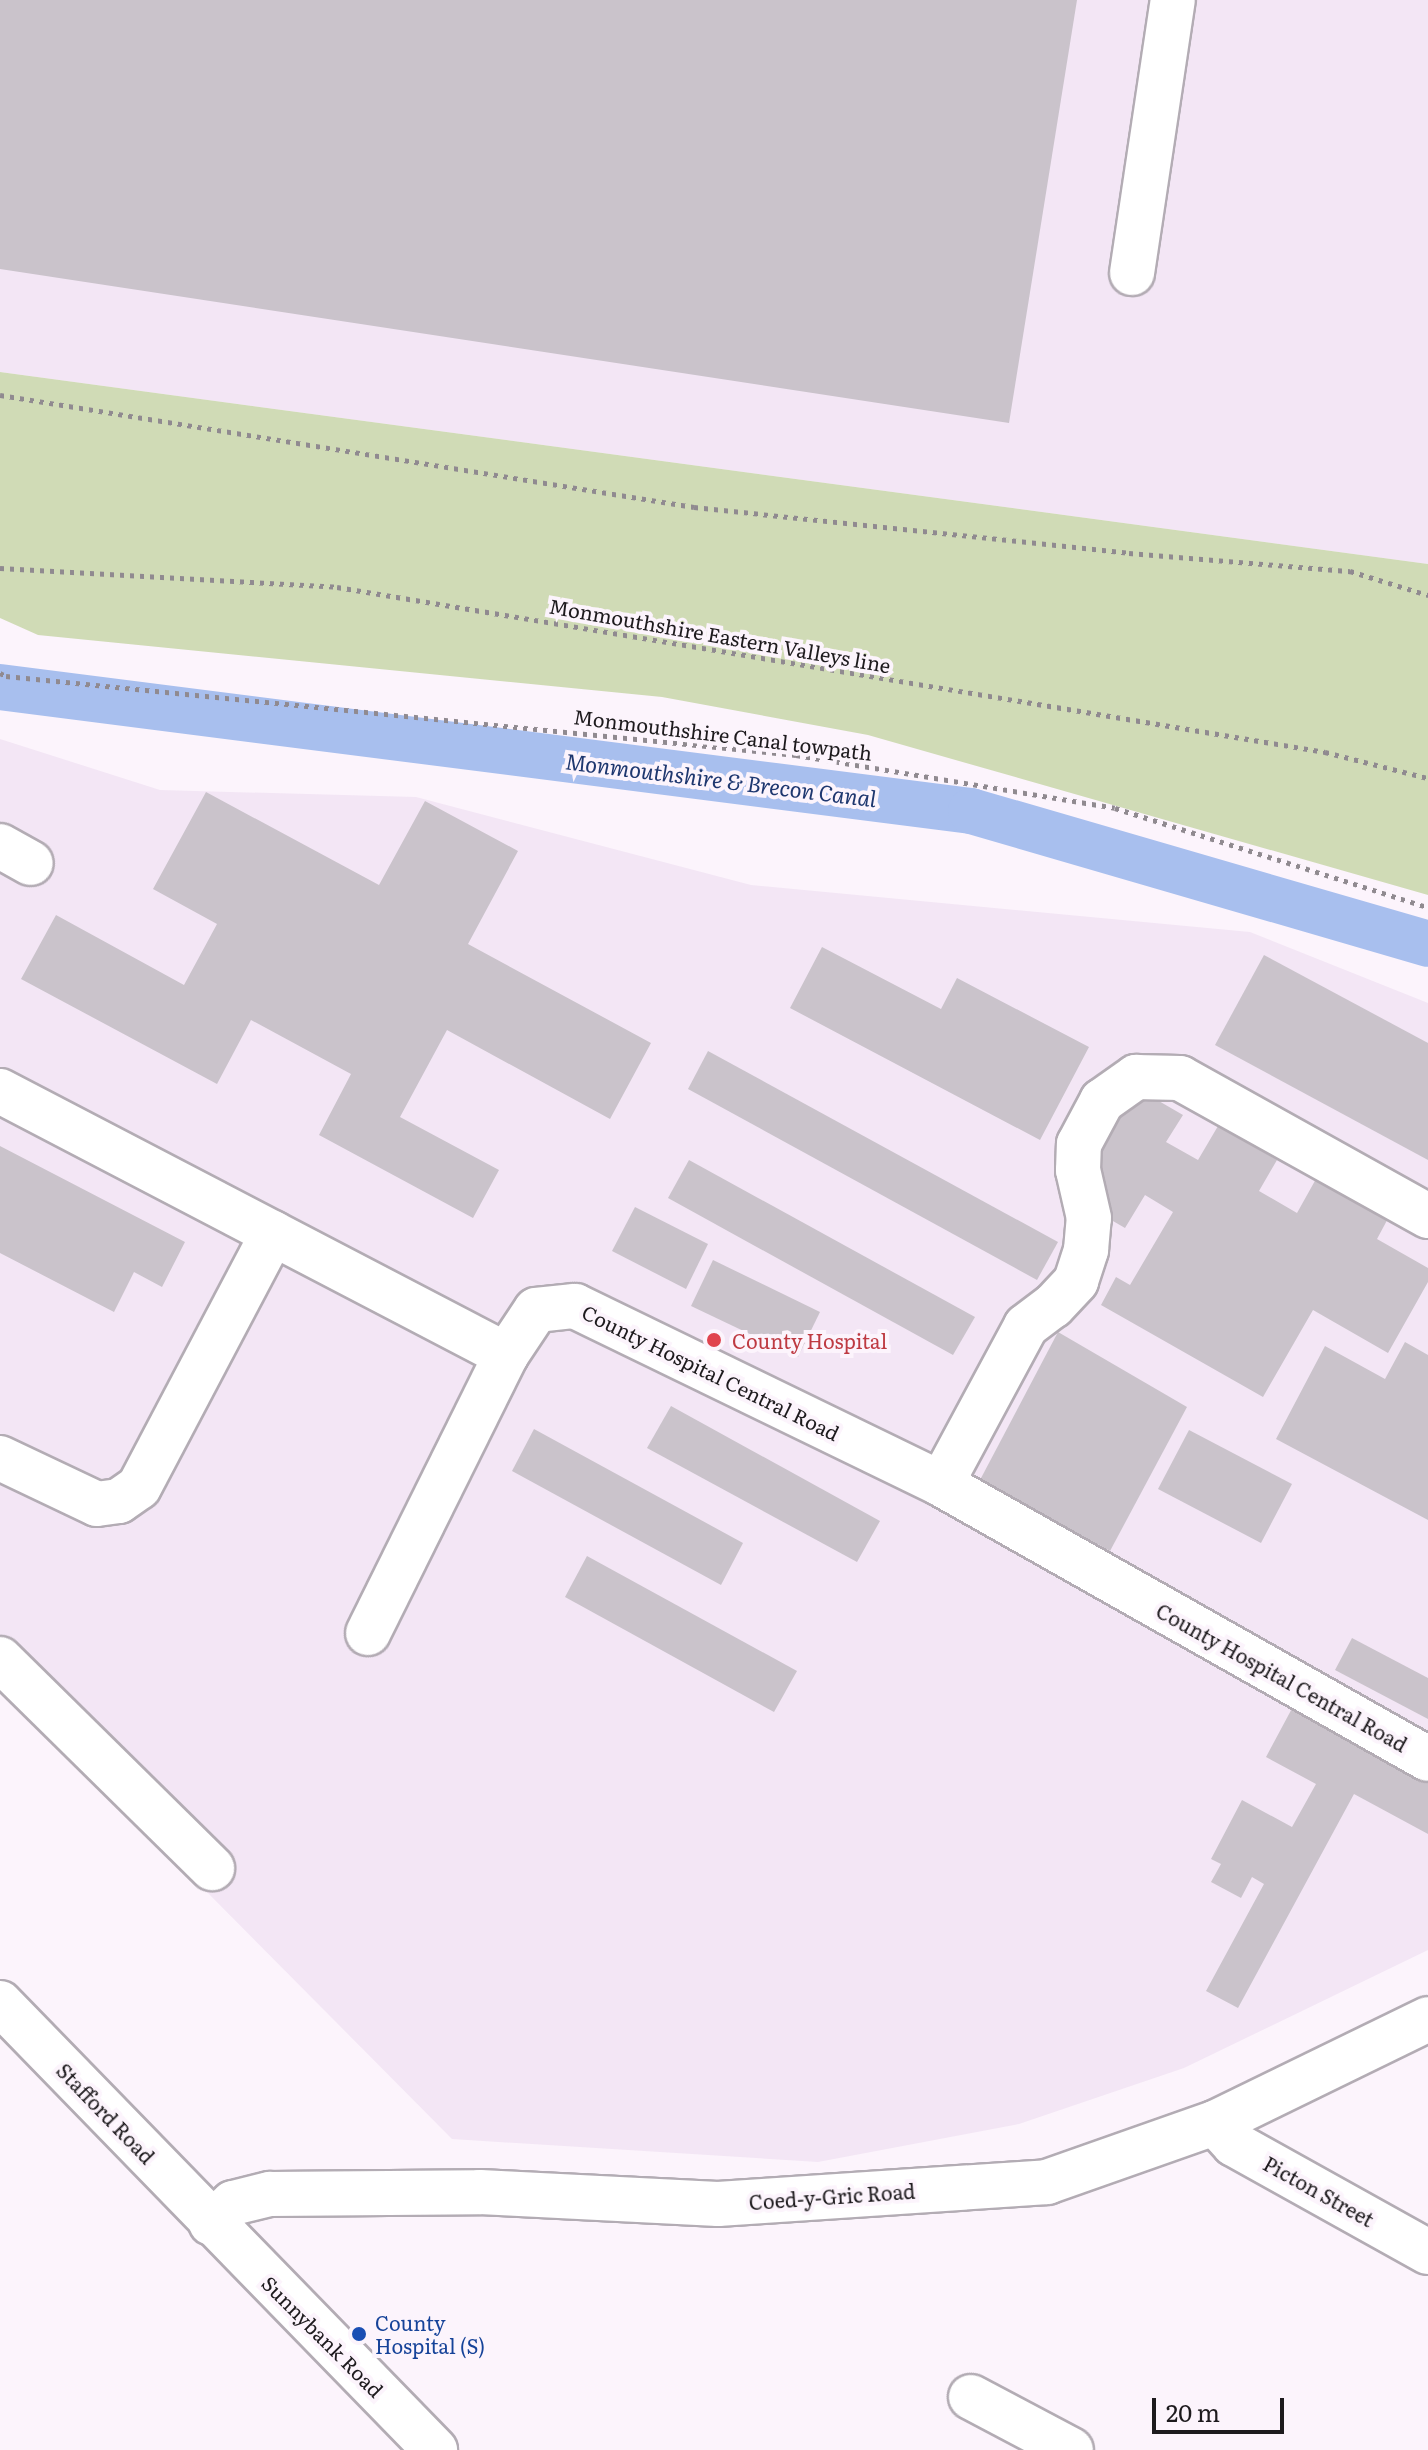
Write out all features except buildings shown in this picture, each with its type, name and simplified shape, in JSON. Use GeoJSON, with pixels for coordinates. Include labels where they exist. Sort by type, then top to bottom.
{"type":"FeatureCollection","features":[{"type":"Feature","properties":{"kind":"street"},"geometry":{"type":"LineString","coordinates":[[1132,273],[1173,0]]}},
{"type":"Feature","properties":{"kind":"street"},"geometry":{"type":"LineString","coordinates":[[941,1484],[1026,1326],[1053,1306],[1076,1281],[1086,1250],[1089,1218],[1078,1170],[1079,1144],[1102,1101],[1136,1077],[1180,1078],[1428,1216]]}},
{"type":"Feature","properties":{"kind":"street"},"geometry":{"type":"LineString","coordinates":[[0,1091],[506,1355],[368,1633]]}},
{"type":"Feature","properties":{"kind":"street"},"geometry":{"type":"LineString","coordinates":[[0,1458],[97,1504],[119,1501],[139,1487],[273,1233]]}},
{"type":"Feature","properties":{"kind":"street","name":"County Hospital Central Road"},"geometry":{"type":"LineString","coordinates":[[506,1355],[536,1310],[575,1306],[941,1484],[1428,1759]]}},
{"type":"Feature","properties":{"kind":"street"},"geometry":{"type":"LineString","coordinates":[[0,1659],[212,1868]]}},
{"type":"Feature","properties":{"kind":"street","name":"Stafford Road"},"geometry":{"type":"LineString","coordinates":[[0,2003],[211,2223]]}},
{"type":"Feature","properties":{"kind":"street","name":"Coed-y-Gric Road"},"geometry":{"type":"LineString","coordinates":[[211,2223],[233,2203],[270,2194],[480,2192],[718,2204],[1047,2182],[1215,2123],[1428,2019]]}},
{"type":"Feature","properties":{"kind":"street","name":"Picton Street"},"geometry":{"type":"LineString","coordinates":[[1215,2123],[1234,2144],[1428,2252]]}},
{"type":"Feature","properties":{"kind":"street","name":"Sunnybank Road"},"geometry":{"type":"LineString","coordinates":[[211,2223],[435,2450]]}},
{"type":"Feature","properties":{"kind":"street"},"geometry":{"type":"LineString","coordinates":[[971,2397],[1071,2450]]}},
{"type":"Feature","properties":{"kind":"path"},"geometry":{"type":"LineString","coordinates":[[0,395],[694,507],[1129,553],[1350,571],[1428,595]]}},
{"type":"Feature","properties":{"kind":"path","name":"Monmouthshire Eastern Valleys line"},"geometry":{"type":"LineString","coordinates":[[0,568],[337,587],[1325,752],[1428,778]]}},
{"type":"Feature","properties":{"kind":"path","name":"Monmouthshire Canal towpath"},"geometry":{"type":"LineString","coordinates":[[0,673],[811,757],[1115,808],[1428,907]]}},
{"type":"Feature","properties":{"kind":"shaded area"},"geometry":{"type":"Polygon","coordinates":[[[0,0],[1428,0],[1428,564],[0,372],[0,0]]]}},
{"type":"Feature","properties":{"kind":"shaded area","name":"County Hospital"},"geometry":{"type":"Polygon","coordinates":[[[0,739],[160,790],[416,797],[751,885],[1250,932],[1428,1003],[1428,1950],[1184,2068],[1019,2124],[818,2162],[452,2139],[201,1886],[0,1676],[0,739]]]}},
{"type":"Feature","properties":{"kind":"green space"},"geometry":{"type":"Polygon","coordinates":[[[0,372],[1428,564],[1428,895],[868,735],[662,697],[38,635],[0,618],[0,372]]]}},
{"type":"Feature","properties":{"kind":"waterway","name":"Monmouthshire & Brecon Canal"},"geometry":{"type":"LineString","coordinates":[[0,687],[971,811],[1428,944]]}},
{"type":"Feature","properties":{"kind":"place","name":"County Hospital"},"geometry":{"type":"Point","coordinates":[714,1340]}},
{"type":"Feature","properties":{"kind":"place","name":"County Hospital (S)"},"geometry":{"type":"Point","coordinates":[359,2334]}}]}
